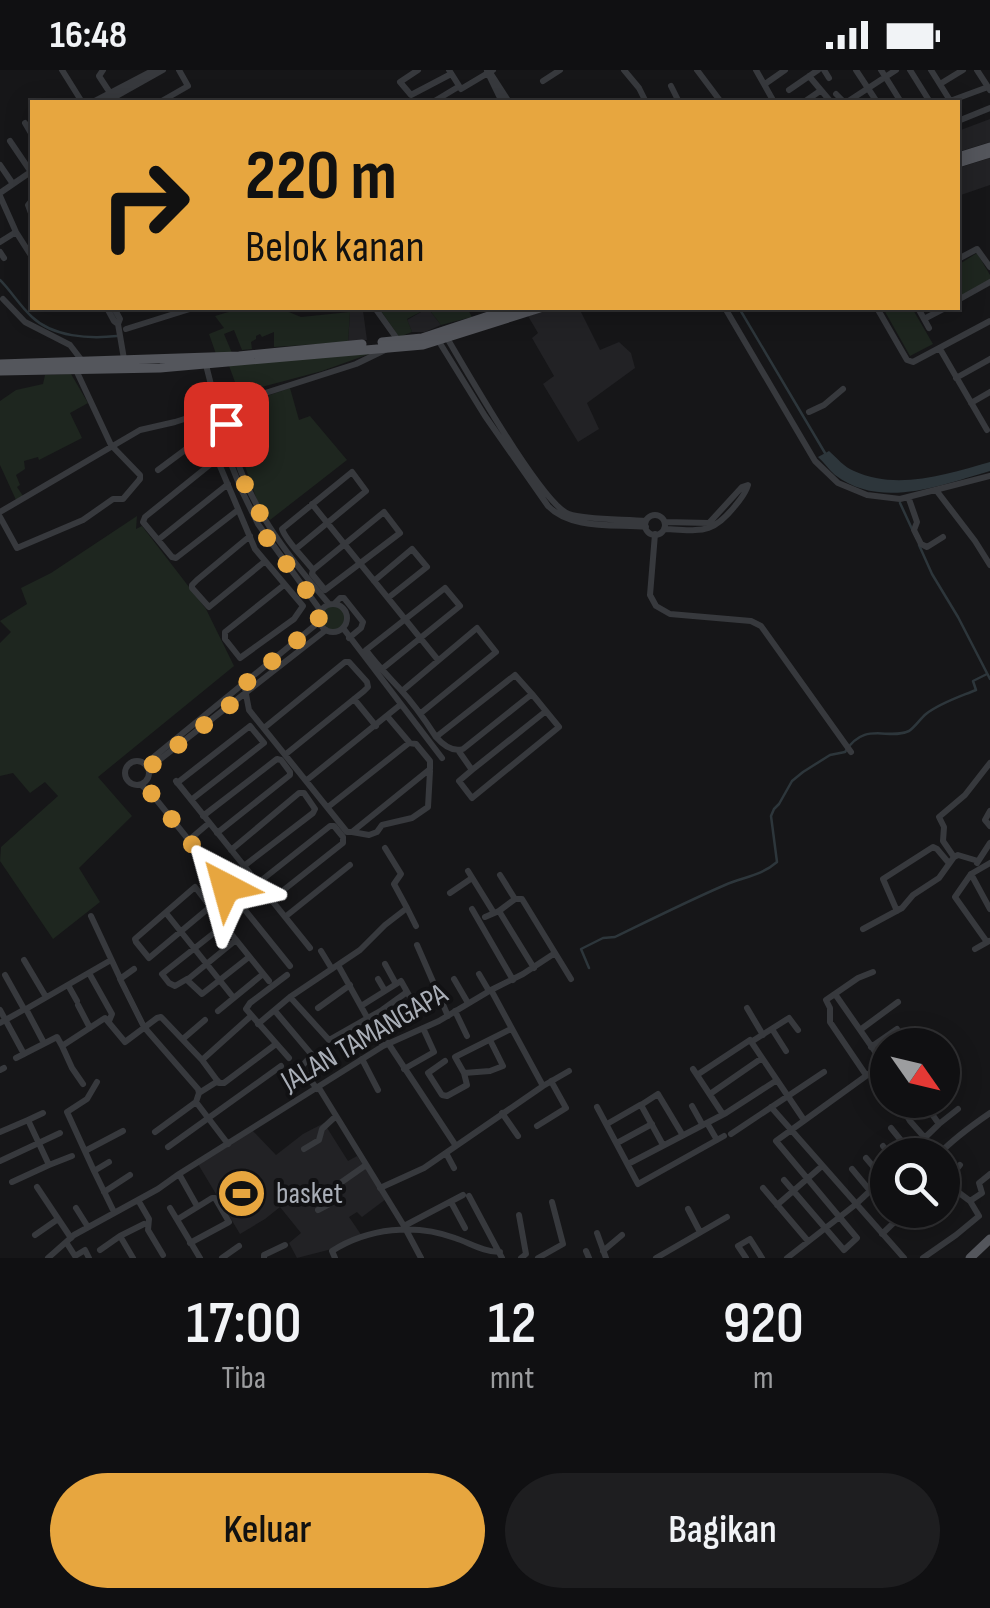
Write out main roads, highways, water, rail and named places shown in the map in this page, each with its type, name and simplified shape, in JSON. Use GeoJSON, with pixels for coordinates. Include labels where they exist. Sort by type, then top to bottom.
{"type":"FeatureCollection","features":[{"type":"Feature","properties":{"kind":"main road"},"geometry":{"type":"LineString","coordinates":[[960,159],[990,150]]}},
{"type":"Feature","properties":{"kind":"main road"},"geometry":{"type":"LineString","coordinates":[[0,368],[206,364],[394,344],[507,310]]}},
{"type":"Feature","properties":{"kind":"main road"},"geometry":{"type":"LineString","coordinates":[[82,366],[124,359],[423,345],[534,310]]}},
{"type":"Feature","properties":{"kind":"main road"},"geometry":{"type":"LineString","coordinates":[[970,1258],[990,1239]]}},
{"type":"Feature","properties":{"kind":"waterway"},"geometry":{"type":"LineString","coordinates":[[0,280],[32,317],[50,329],[83,337],[117,336]]}},
{"type":"Feature","properties":{"kind":"waterway"},"geometry":{"type":"LineString","coordinates":[[740,310],[825,453]]}},
{"type":"Feature","properties":{"kind":"waterway"},"geometry":{"type":"LineString","coordinates":[[900,503],[912,529]]}},
{"type":"Feature","properties":{"kind":"waterway"},"geometry":{"type":"LineString","coordinates":[[919,545],[990,679]]}},
{"type":"Feature","properties":{"kind":"waterway"},"geometry":{"type":"LineString","coordinates":[[589,968],[581,949],[777,862],[771,816],[792,781],[803,772],[830,755],[845,752],[860,737],[909,731],[931,710],[976,690],[973,681],[987,674]]}},
{"type":"Feature","properties":{"kind":"place","name":"basket"},"geometry":{"type":"Point","coordinates":[241,1193]}}]}
